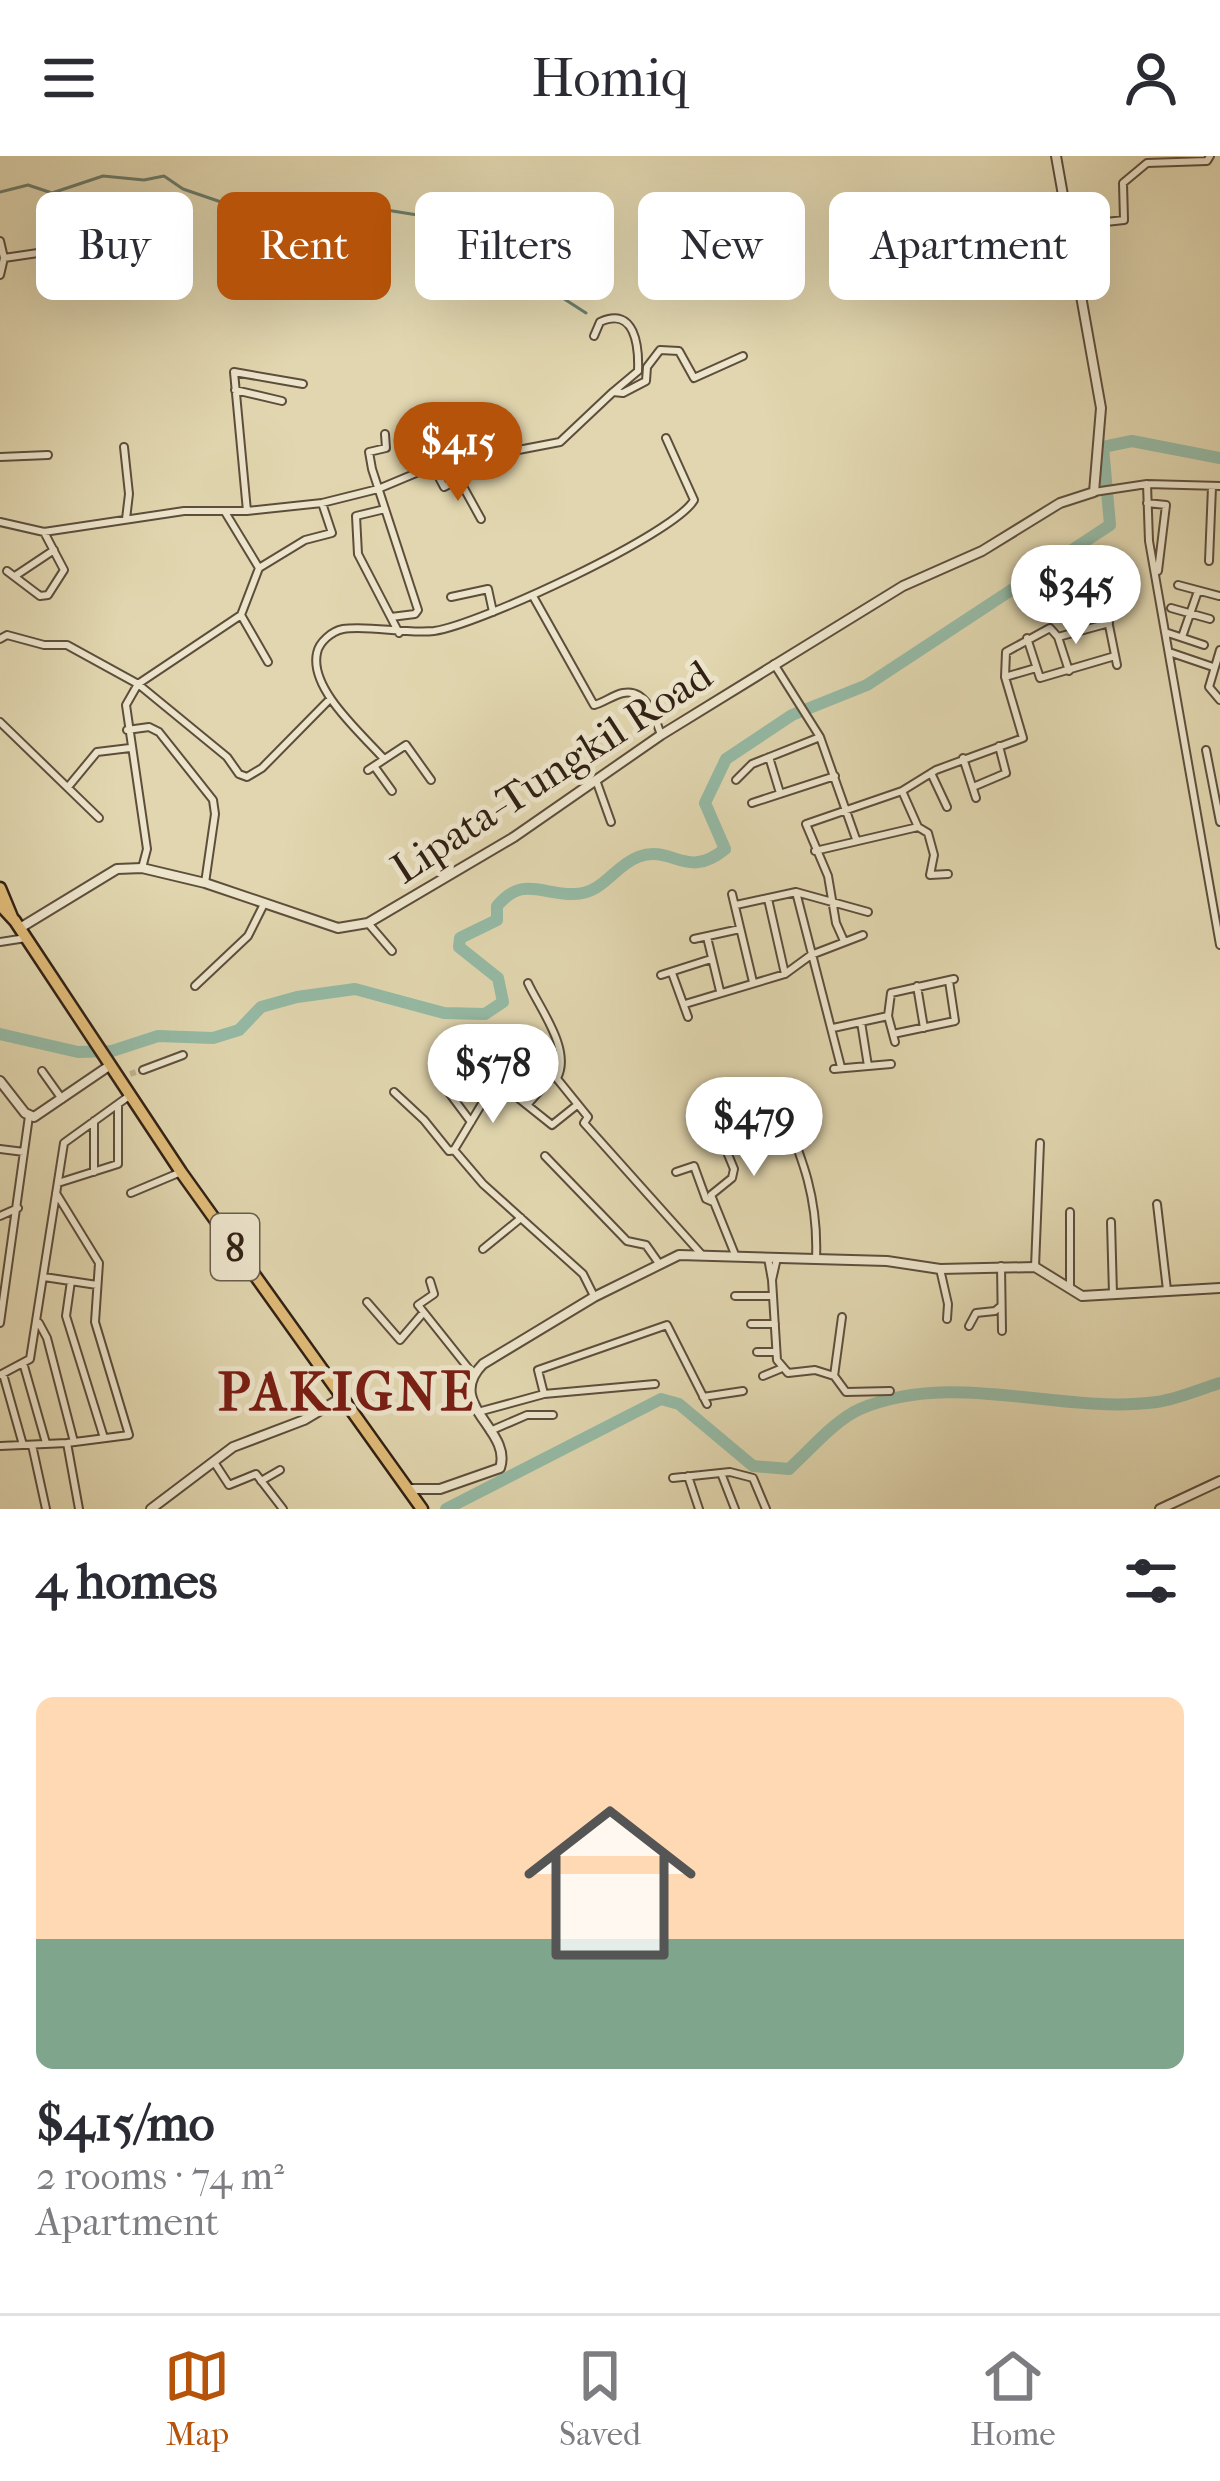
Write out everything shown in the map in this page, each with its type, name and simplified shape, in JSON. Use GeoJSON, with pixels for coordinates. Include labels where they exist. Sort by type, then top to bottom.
{"type":"FeatureCollection","features":[{"type":"Feature","properties":{"kind":"highway","name":"8"},"geometry":{"type":"LineString","coordinates":[[0,889],[19,928]]}},
{"type":"Feature","properties":{"kind":"highway","name":"8"},"geometry":{"type":"LineString","coordinates":[[0,904],[107,1063],[125,1078],[124,1100],[182,1172],[415,1499]]}},
{"type":"Feature","properties":{"kind":"street"},"geometry":{"type":"LineString","coordinates":[[1057,156],[1063,192]]}},
{"type":"Feature","properties":{"kind":"street"},"geometry":{"type":"LineString","coordinates":[[1110,222],[1124,220],[1122,184],[1143,165],[1208,161],[1210,156]]}},
{"type":"Feature","properties":{"kind":"street"},"geometry":{"type":"LineString","coordinates":[[0,241],[4,258],[0,275]]}},
{"type":"Feature","properties":{"kind":"street"},"geometry":{"type":"LineString","coordinates":[[4,258],[36,253]]}},
{"type":"Feature","properties":{"kind":"street"},"geometry":{"type":"LineString","coordinates":[[1082,300],[1101,408],[1096,491],[1147,484],[1216,486],[1209,561]]}},
{"type":"Feature","properties":{"kind":"street"},"geometry":{"type":"LineString","coordinates":[[594,336],[600,322],[622,318],[631,325],[639,345],[646,381],[638,388],[613,392]]}},
{"type":"Feature","properties":{"kind":"street"},"geometry":{"type":"LineString","coordinates":[[0,522],[44,532],[184,511],[247,511],[322,503],[378,489],[433,466],[442,487],[513,451],[560,442],[665,348],[679,351],[694,378],[742,356]]}},
{"type":"Feature","properties":{"kind":"street"},"geometry":{"type":"LineString","coordinates":[[247,511],[234,372],[303,384]]}},
{"type":"Feature","properties":{"kind":"street"},"geometry":{"type":"LineString","coordinates":[[236,390],[282,401]]}},
{"type":"Feature","properties":{"kind":"street"},"geometry":{"type":"LineString","coordinates":[[385,434],[387,447],[369,452],[418,610],[391,617]]}},
{"type":"Feature","properties":{"kind":"street"},"geometry":{"type":"LineString","coordinates":[[384,759],[330,699],[316,662],[317,651],[328,636],[341,629],[399,633],[455,627],[673,523],[694,504],[666,438]]}},
{"type":"Feature","properties":{"kind":"street"},"geometry":{"type":"LineString","coordinates":[[124,447],[129,494],[126,519]]}},
{"type":"Feature","properties":{"kind":"street"},"geometry":{"type":"LineString","coordinates":[[0,457],[48,455]]}},
{"type":"Feature","properties":{"kind":"street"},"geometry":{"type":"LineString","coordinates":[[460,481],[481,519]]}},
{"type":"Feature","properties":{"kind":"street"},"geometry":{"type":"LineString","coordinates":[[1147,484],[1156,582],[1220,944]]}},
{"type":"Feature","properties":{"kind":"street","name":"Lipata-Tungkil Road"},"geometry":{"type":"LineString","coordinates":[[142,868],[205,883],[338,928],[368,923],[514,837],[661,735],[903,586],[982,551],[1060,503],[1096,491]]}},
{"type":"Feature","properties":{"kind":"street"},"geometry":{"type":"LineString","coordinates":[[0,942],[117,869],[142,868],[147,849],[126,705],[138,684],[242,615],[260,568],[305,540],[332,533],[322,503]]}},
{"type":"Feature","properties":{"kind":"street"},"geometry":{"type":"LineString","coordinates":[[1148,503],[1165,503],[1166,507],[1156,582]]}},
{"type":"Feature","properties":{"kind":"street"},"geometry":{"type":"LineString","coordinates":[[385,509],[357,514],[358,554],[399,633]]}},
{"type":"Feature","properties":{"kind":"street"},"geometry":{"type":"LineString","coordinates":[[225,512],[260,568]]}},
{"type":"Feature","properties":{"kind":"street"},"geometry":{"type":"LineString","coordinates":[[44,532],[54,550],[64,572],[48,595],[40,596],[11,574],[54,550]]}},
{"type":"Feature","properties":{"kind":"street"},"geometry":{"type":"LineString","coordinates":[[1028,638],[1040,678],[1116,661],[1094,551]]}},
{"type":"Feature","properties":{"kind":"street"},"geometry":{"type":"LineString","coordinates":[[1178,585],[1219,596]]}},
{"type":"Feature","properties":{"kind":"street"},"geometry":{"type":"LineString","coordinates":[[451,597],[488,589],[493,612]]}},
{"type":"Feature","properties":{"kind":"street"},"geometry":{"type":"LineString","coordinates":[[1182,637],[1198,590]]}},
{"type":"Feature","properties":{"kind":"street"},"geometry":{"type":"LineString","coordinates":[[534,598],[594,705],[625,692],[640,696],[652,710],[661,735]]}},
{"type":"Feature","properties":{"kind":"street"},"geometry":{"type":"LineString","coordinates":[[1171,608],[1210,619]]}},
{"type":"Feature","properties":{"kind":"street"},"geometry":{"type":"LineString","coordinates":[[242,615],[268,662]]}},
{"type":"Feature","properties":{"kind":"street"},"geometry":{"type":"LineString","coordinates":[[1058,637],[1109,623]]}},
{"type":"Feature","properties":{"kind":"street"},"geometry":{"type":"LineString","coordinates":[[844,941],[831,900],[832,875],[815,851],[806,824],[902,791],[963,758],[1021,740],[1023,732],[1005,677],[1006,652],[1028,638],[1052,627],[1069,671]]}},
{"type":"Feature","properties":{"kind":"street"},"geometry":{"type":"LineString","coordinates":[[1165,632],[1204,645]]}},
{"type":"Feature","properties":{"kind":"street"},"geometry":{"type":"LineString","coordinates":[[0,639],[7,635],[44,645],[68,645],[138,684],[247,777],[262,768],[330,699]]}},
{"type":"Feature","properties":{"kind":"street"},"geometry":{"type":"LineString","coordinates":[[1220,650],[1209,687],[1220,700]]}},
{"type":"Feature","properties":{"kind":"street"},"geometry":{"type":"LineString","coordinates":[[1168,652],[1214,667]]}},
{"type":"Feature","properties":{"kind":"street"},"geometry":{"type":"LineString","coordinates":[[774,664],[820,737],[856,838]]}},
{"type":"Feature","properties":{"kind":"street"},"geometry":{"type":"LineString","coordinates":[[1005,677],[1037,668]]}},
{"type":"Feature","properties":{"kind":"street"},"geometry":{"type":"LineString","coordinates":[[1013,704],[1024,700]]}},
{"type":"Feature","properties":{"kind":"street"},"geometry":{"type":"LineString","coordinates":[[0,722],[99,818]]}},
{"type":"Feature","properties":{"kind":"street"},"geometry":{"type":"LineString","coordinates":[[1023,732],[1032,729]]}},
{"type":"Feature","properties":{"kind":"street"},"geometry":{"type":"LineString","coordinates":[[127,730],[159,731],[213,800],[205,883]]}},
{"type":"Feature","properties":{"kind":"street"},"geometry":{"type":"LineString","coordinates":[[736,780],[752,764],[820,737]]}},
{"type":"Feature","properties":{"kind":"street"},"geometry":{"type":"LineString","coordinates":[[392,791],[371,768],[406,745],[431,780]]}},
{"type":"Feature","properties":{"kind":"street"},"geometry":{"type":"LineString","coordinates":[[973,788],[1006,772],[999,746]]}},
{"type":"Feature","properties":{"kind":"street"},"geometry":{"type":"LineString","coordinates":[[68,787],[99,751],[130,748]]}},
{"type":"Feature","properties":{"kind":"street"},"geometry":{"type":"LineString","coordinates":[[1206,750],[1220,822]]}},
{"type":"Feature","properties":{"kind":"street"},"geometry":{"type":"LineString","coordinates":[[769,757],[780,794]]}},
{"type":"Feature","properties":{"kind":"street"},"geometry":{"type":"LineString","coordinates":[[963,758],[976,798]]}},
{"type":"Feature","properties":{"kind":"street"},"geometry":{"type":"LineString","coordinates":[[931,773],[947,807]]}},
{"type":"Feature","properties":{"kind":"street"},"geometry":{"type":"LineString","coordinates":[[752,803],[835,776]]}},
{"type":"Feature","properties":{"kind":"street"},"geometry":{"type":"LineString","coordinates":[[596,780],[611,822]]}},
{"type":"Feature","properties":{"kind":"street"},"geometry":{"type":"LineString","coordinates":[[902,791],[919,827],[928,833],[934,855],[930,876],[948,874]]}},
{"type":"Feature","properties":{"kind":"street"},"geometry":{"type":"LineString","coordinates":[[815,851],[919,827]]}},
{"type":"Feature","properties":{"kind":"street"},"geometry":{"type":"LineString","coordinates":[[796,892],[833,1028],[837,1068],[891,1064]]}},
{"type":"Feature","properties":{"kind":"street"},"geometry":{"type":"LineString","coordinates":[[736,905],[796,892],[868,912]]}},
{"type":"Feature","properties":{"kind":"street"},"geometry":{"type":"LineString","coordinates":[[732,894],[753,982]]}},
{"type":"Feature","properties":{"kind":"street"},"geometry":{"type":"LineString","coordinates":[[768,898],[785,974]]}},
{"type":"Feature","properties":{"kind":"street"},"geometry":{"type":"LineString","coordinates":[[195,986],[248,936],[264,904]]}},
{"type":"Feature","properties":{"kind":"street"},"geometry":{"type":"LineString","coordinates":[[368,923],[392,951]]}},
{"type":"Feature","properties":{"kind":"street"},"geometry":{"type":"LineString","coordinates":[[694,938],[740,928]]}},
{"type":"Feature","properties":{"kind":"street"},"geometry":{"type":"LineString","coordinates":[[685,1004],[785,974],[811,955],[862,935]]}},
{"type":"Feature","properties":{"kind":"street"},"geometry":{"type":"LineString","coordinates":[[707,937],[720,991]]}},
{"type":"Feature","properties":{"kind":"street"},"geometry":{"type":"LineString","coordinates":[[662,975],[711,958]]}},
{"type":"Feature","properties":{"kind":"street"},"geometry":{"type":"LineString","coordinates":[[672,974],[688,1018]]}},
{"type":"Feature","properties":{"kind":"street"},"geometry":{"type":"LineString","coordinates":[[951,979],[956,1020],[894,1038],[888,1016],[891,992],[917,986],[951,979]]}},
{"type":"Feature","properties":{"kind":"street"},"geometry":{"type":"LineString","coordinates":[[528,982],[559,1049],[563,1063],[557,1078]]}},
{"type":"Feature","properties":{"kind":"street"},"geometry":{"type":"LineString","coordinates":[[917,986],[924,1028]]}},
{"type":"Feature","properties":{"kind":"street"},"geometry":{"type":"LineString","coordinates":[[833,1028],[888,1016]]}},
{"type":"Feature","properties":{"kind":"street"},"geometry":{"type":"LineString","coordinates":[[862,1022],[868,1066]]}},
{"type":"Feature","properties":{"kind":"street"},"geometry":{"type":"LineString","coordinates":[[454,1150],[496,1083],[532,1038]]}},
{"type":"Feature","properties":{"kind":"street"},"geometry":{"type":"LineString","coordinates":[[471,1122],[441,1082],[473,1053],[496,1083],[552,1125],[577,1105]]}},
{"type":"Feature","properties":{"kind":"street"},"geometry":{"type":"LineString","coordinates":[[143,1070],[182,1055]]}},
{"type":"Feature","properties":{"kind":"street"},"geometry":{"type":"LineString","coordinates":[[29,1116],[62,1100],[107,1063]]}},
{"type":"Feature","properties":{"kind":"street"},"geometry":{"type":"LineString","coordinates":[[43,1071],[62,1100]]}},
{"type":"Feature","properties":{"kind":"street"},"geometry":{"type":"LineString","coordinates":[[527,1105],[551,1076],[557,1078],[588,1118],[584,1123],[703,1256]]}},
{"type":"Feature","properties":{"kind":"street"},"geometry":{"type":"LineString","coordinates":[[0,1082],[29,1116],[0,1323]]}},
{"type":"Feature","properties":{"kind":"street"},"geometry":{"type":"LineString","coordinates":[[772,1084],[813,1190],[818,1218],[816,1259]]}},
{"type":"Feature","properties":{"kind":"street"},"geometry":{"type":"LineString","coordinates":[[394,1092],[449,1151],[454,1150],[583,1274],[594,1297]]}},
{"type":"Feature","properties":{"kind":"street"},"geometry":{"type":"LineString","coordinates":[[46,1509],[1,1375],[30,1359],[64,1143],[124,1100]]}},
{"type":"Feature","properties":{"kind":"street"},"geometry":{"type":"LineString","coordinates":[[58,1183],[118,1164],[124,1100]]}},
{"type":"Feature","properties":{"kind":"street"},"geometry":{"type":"LineString","coordinates":[[708,1106],[734,1169],[732,1178],[711,1193],[736,1257]]}},
{"type":"Feature","properties":{"kind":"street"},"geometry":{"type":"LineString","coordinates":[[94,1121],[94,1172]]}},
{"type":"Feature","properties":{"kind":"street"},"geometry":{"type":"LineString","coordinates":[[1035,1267],[1040,1143]]}},
{"type":"Feature","properties":{"kind":"street"},"geometry":{"type":"LineString","coordinates":[[0,1149],[24,1152]]}},
{"type":"Feature","properties":{"kind":"street"},"geometry":{"type":"LineString","coordinates":[[545,1156],[627,1241],[646,1245],[658,1262]]}},
{"type":"Feature","properties":{"kind":"street"},"geometry":{"type":"LineString","coordinates":[[676,1172],[694,1166],[706,1199],[713,1202]]}},
{"type":"Feature","properties":{"kind":"street"},"geometry":{"type":"LineString","coordinates":[[131,1193],[182,1172]]}},
{"type":"Feature","properties":{"kind":"street"},"geometry":{"type":"LineString","coordinates":[[0,1446],[129,1435],[95,1322],[99,1263],[56,1193]]}},
{"type":"Feature","properties":{"kind":"street"},"geometry":{"type":"LineString","coordinates":[[1157,1204],[1167,1294]]}},
{"type":"Feature","properties":{"kind":"street"},"geometry":{"type":"LineString","coordinates":[[0,1216],[17,1208]]}},
{"type":"Feature","properties":{"kind":"street"},"geometry":{"type":"LineString","coordinates":[[1070,1212],[1070,1291]]}},
{"type":"Feature","properties":{"kind":"street"},"geometry":{"type":"LineString","coordinates":[[483,1249],[521,1218]]}},
{"type":"Feature","properties":{"kind":"street"},"geometry":{"type":"LineString","coordinates":[[1112,1222],[1114,1294]]}},
{"type":"Feature","properties":{"kind":"street"},"geometry":{"type":"LineString","coordinates":[[0,1243],[14,1237]]}},
{"type":"Feature","properties":{"kind":"street"},"geometry":{"type":"LineString","coordinates":[[415,1499],[500,1468],[503,1454],[469,1394],[472,1374],[594,1297],[680,1255],[887,1261],[940,1269],[1035,1267],[1082,1296],[1220,1288]]}},
{"type":"Feature","properties":{"kind":"street"},"geometry":{"type":"LineString","coordinates":[[772,1258],[780,1369]]}},
{"type":"Feature","properties":{"kind":"street"},"geometry":{"type":"LineString","coordinates":[[1000,1266],[1002,1331]]}},
{"type":"Feature","properties":{"kind":"street"},"geometry":{"type":"LineString","coordinates":[[940,1269],[949,1304],[947,1319]]}},
{"type":"Feature","properties":{"kind":"street"},"geometry":{"type":"LineString","coordinates":[[44,1277],[98,1285]]}},
{"type":"Feature","properties":{"kind":"street"},"geometry":{"type":"LineString","coordinates":[[71,1281],[66,1316],[104,1438]]}},
{"type":"Feature","properties":{"kind":"street"},"geometry":{"type":"LineString","coordinates":[[430,1281],[434,1294],[418,1304],[472,1374]]}},
{"type":"Feature","properties":{"kind":"street"},"geometry":{"type":"LineString","coordinates":[[735,1297],[773,1296]]}},
{"type":"Feature","properties":{"kind":"street"},"geometry":{"type":"LineString","coordinates":[[367,1302],[400,1340],[423,1313]]}},
{"type":"Feature","properties":{"kind":"street"},"geometry":{"type":"LineString","coordinates":[[969,1326],[976,1313],[1001,1306]]}},
{"type":"Feature","properties":{"kind":"street"},"geometry":{"type":"LineString","coordinates":[[834,1376],[842,1317]]}},
{"type":"Feature","properties":{"kind":"street"},"geometry":{"type":"LineString","coordinates":[[37,1320],[47,1338],[79,1509]]}},
{"type":"Feature","properties":{"kind":"street"},"geometry":{"type":"LineString","coordinates":[[751,1324],[775,1324]]}},
{"type":"Feature","properties":{"kind":"street"},"geometry":{"type":"LineString","coordinates":[[544,1394],[538,1370],[667,1325],[705,1401],[743,1391]]}},
{"type":"Feature","properties":{"kind":"street"},"geometry":{"type":"LineString","coordinates":[[757,1352],[776,1352]]}},
{"type":"Feature","properties":{"kind":"street"},"geometry":{"type":"LineString","coordinates":[[24,1366],[47,1444]]}},
{"type":"Feature","properties":{"kind":"street"},"geometry":{"type":"LineString","coordinates":[[780,1369],[834,1376],[847,1392],[890,1391]]}},
{"type":"Feature","properties":{"kind":"street"},"geometry":{"type":"LineString","coordinates":[[764,1376],[780,1369]]}},
{"type":"Feature","properties":{"kind":"street"},"geometry":{"type":"LineString","coordinates":[[478,1412],[544,1394],[655,1384]]}},
{"type":"Feature","properties":{"kind":"street"},"geometry":{"type":"LineString","coordinates":[[151,1509],[233,1447],[304,1420],[341,1398]]}},
{"type":"Feature","properties":{"kind":"street"},"geometry":{"type":"LineString","coordinates":[[490,1431],[527,1415],[553,1415]]}},
{"type":"Feature","properties":{"kind":"street"},"geometry":{"type":"LineString","coordinates":[[214,1462],[229,1485],[255,1474],[280,1508]]}},
{"type":"Feature","properties":{"kind":"street"},"geometry":{"type":"LineString","coordinates":[[261,1481],[280,1470]]}},
{"type":"Feature","properties":{"kind":"street"},"geometry":{"type":"LineString","coordinates":[[722,1473],[735,1509]]}},
{"type":"Feature","properties":{"kind":"street"},"geometry":{"type":"LineString","coordinates":[[674,1478],[722,1473],[755,1480],[766,1509]]}},
{"type":"Feature","properties":{"kind":"street"},"geometry":{"type":"LineString","coordinates":[[688,1476],[699,1509]]}},
{"type":"Feature","properties":{"kind":"street"},"geometry":{"type":"LineString","coordinates":[[1160,1509],[1220,1480]]}},
{"type":"Feature","properties":{"kind":"waterway"},"geometry":{"type":"LineString","coordinates":[[0,192],[28,185],[52,193],[103,176],[144,180],[164,176],[183,189],[221,202],[251,224],[321,220],[337,202],[442,219],[486,247],[514,255],[541,284],[586,313]]}},
{"type":"Feature","properties":{"kind":"waterway"},"geometry":{"type":"LineString","coordinates":[[0,1034],[78,1052],[112,1051],[158,1036],[213,1038],[239,1030],[261,1007],[355,989],[444,1013],[485,1014],[503,1002],[498,978],[459,947],[460,938],[497,920],[497,906],[506,897],[524,889],[584,893],[630,861],[650,854],[690,862],[711,858],[725,849],[705,803],[726,759],[792,715],[867,685],[1110,525],[1103,447],[1132,441],[1220,458]]}},
{"type":"Feature","properties":{"kind":"waterway"},"geometry":{"type":"LineString","coordinates":[[446,1509],[661,1399],[679,1404],[753,1466],[789,1469],[851,1414],[896,1398],[970,1393],[1120,1404],[1165,1401],[1220,1383]]}},
{"type":"Feature","properties":{"kind":"tunnel"},"geometry":{"type":"LineString","coordinates":[[130,1074],[143,1070]]}},
{"type":"Feature","properties":{"kind":"district","name":"PAKIGNE"},"geometry":{"type":"Point","coordinates":[347,1391]}}]}
